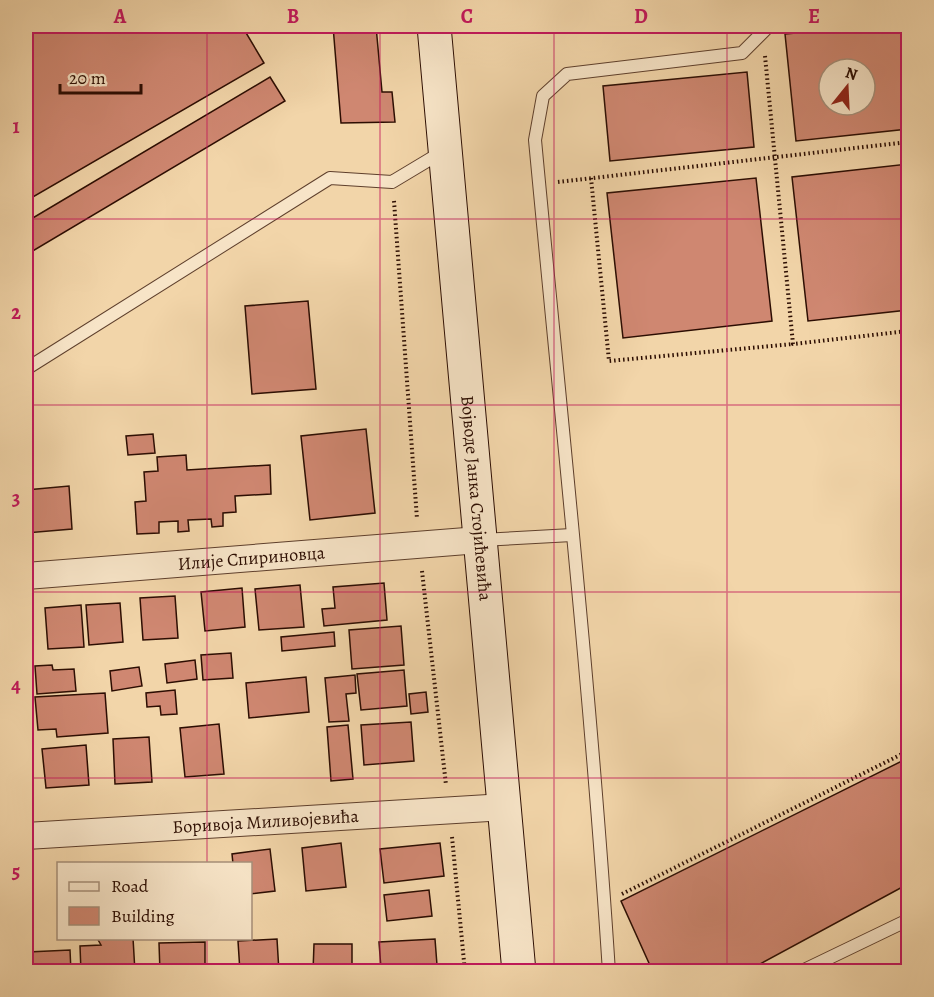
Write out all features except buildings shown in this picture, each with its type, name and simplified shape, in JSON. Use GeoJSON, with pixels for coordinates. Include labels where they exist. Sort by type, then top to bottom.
{"type":"FeatureCollection","features":[{"type":"Feature","properties":{"kind":"street","name":"Војводе Јанка Стојићевића"},"geometry":{"type":"LineString","coordinates":[[434,26],[519,972]]}},
{"type":"Feature","properties":{"kind":"street","name":"Илије Спириновца"},"geometry":{"type":"LineString","coordinates":[[26,576],[419,547],[479,540]]}},
{"type":"Feature","properties":{"kind":"street","name":"Боривоја Миливојевића"},"geometry":{"type":"LineString","coordinates":[[26,836],[505,807]]}},
{"type":"Feature","properties":{"kind":"lane"},"geometry":{"type":"LineString","coordinates":[[609,972],[605,902],[535,140],[543,96],[567,74],[742,52],[766,28]]}},
{"type":"Feature","properties":{"kind":"lane"},"geometry":{"type":"LineString","coordinates":[[26,369],[330,178],[392,182],[446,150]]}},
{"type":"Feature","properties":{"kind":"lane"},"geometry":{"type":"LineString","coordinates":[[479,540],[572,535]]}},
{"type":"Feature","properties":{"kind":"lane"},"geometry":{"type":"LineString","coordinates":[[800,972],[909,920]]}},
{"type":"Feature","properties":{"kind":"path"},"geometry":{"type":"LineString","coordinates":[[766,28],[775,157],[793,344]]}},
{"type":"Feature","properties":{"kind":"path"},"geometry":{"type":"LineString","coordinates":[[539,184],[909,142]]}},
{"type":"Feature","properties":{"kind":"path"},"geometry":{"type":"LineString","coordinates":[[591,178],[609,361],[909,331]]}},
{"type":"Feature","properties":{"kind":"path"},"geometry":{"type":"LineString","coordinates":[[392,182],[419,547],[465,972]]}},
{"type":"Feature","properties":{"kind":"path"},"geometry":{"type":"LineString","coordinates":[[605,902],[909,751]]}}]}
